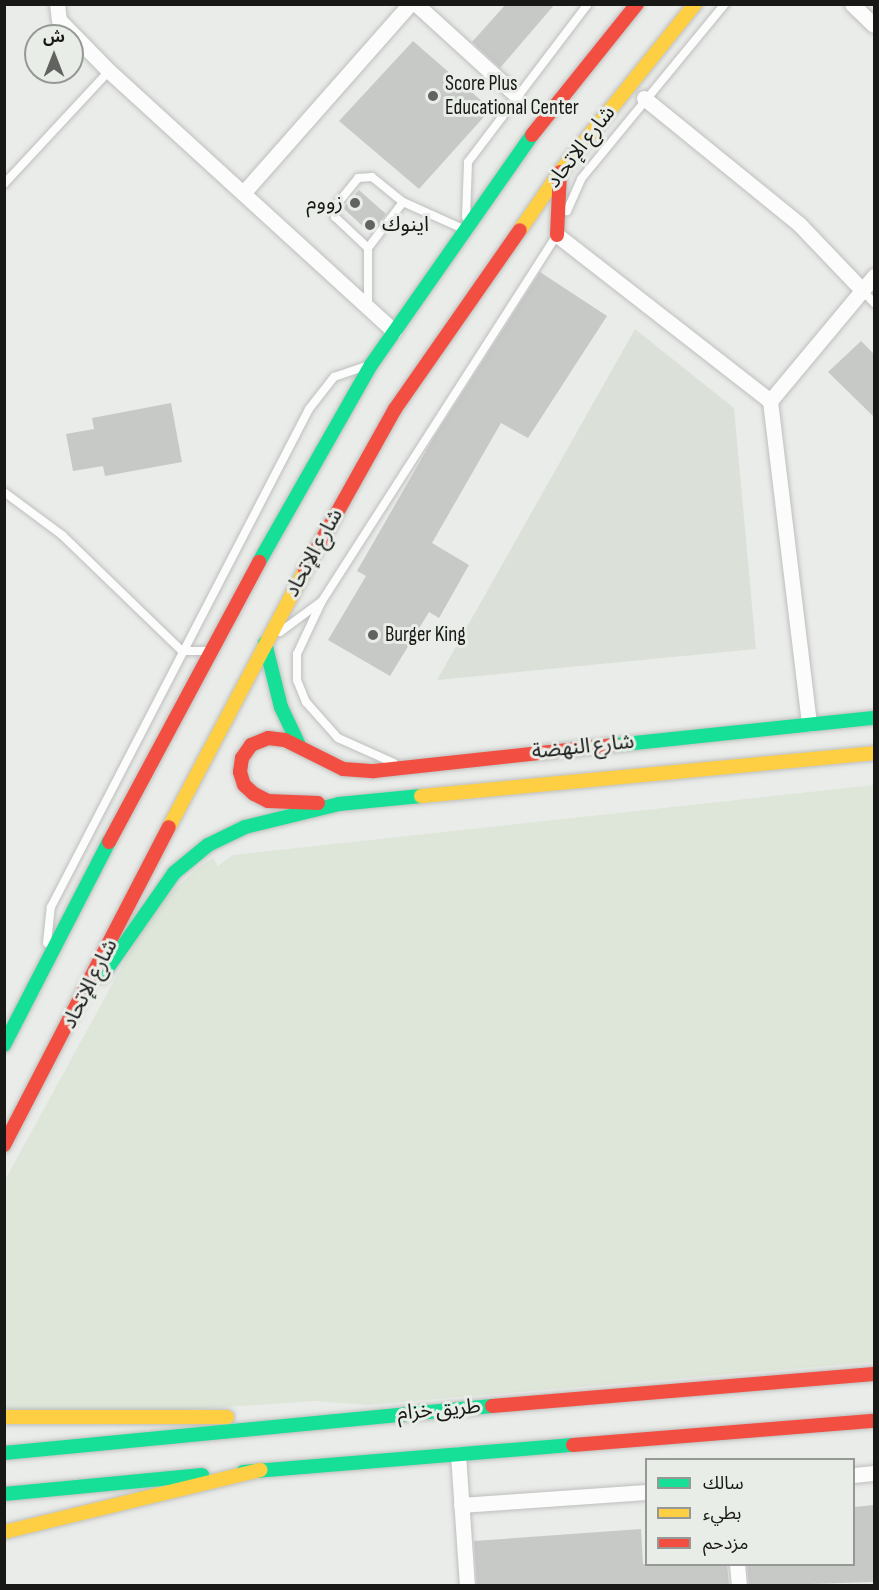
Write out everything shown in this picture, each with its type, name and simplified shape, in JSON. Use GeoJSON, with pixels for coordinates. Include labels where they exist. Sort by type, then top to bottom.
{"type":"FeatureCollection","features":[{"type":"Feature","properties":{"kind":"main road","name":"شارع الإتحاد"},"geometry":{"type":"LineString","coordinates":[[4,1045],[43,974],[209,651],[371,365],[464,227],[558,98],[638,4]]}},
{"type":"Feature","properties":{"kind":"main road","name":"شارع الإتحاد"},"geometry":{"type":"LineString","coordinates":[[4,1145],[72,1020],[265,643],[395,409],[560,172],[695,4]]}},
{"type":"Feature","properties":{"kind":"main road"},"geometry":{"type":"LineString","coordinates":[[557,235],[560,172]]}},
{"type":"Feature","properties":{"kind":"main road"},"geometry":{"type":"LineString","coordinates":[[265,643],[281,707],[299,745]]}},
{"type":"Feature","properties":{"kind":"main road","name":"شارع النهضة"},"geometry":{"type":"LineString","coordinates":[[874,717],[374,771],[343,769],[299,745],[268,738],[251,745],[242,758],[240,772],[244,785],[268,801],[339,804],[874,753]]}},
{"type":"Feature","properties":{"kind":"main road"},"geometry":{"type":"LineString","coordinates":[[72,1020],[147,910],[182,866],[208,845],[245,827],[339,804]]}},
{"type":"Feature","properties":{"kind":"main road","name":"طريق خزام"},"geometry":{"type":"LineString","coordinates":[[4,1454],[385,1414],[874,1374]]}},
{"type":"Feature","properties":{"kind":"main road"},"geometry":{"type":"LineString","coordinates":[[4,1417],[385,1414]]}},
{"type":"Feature","properties":{"kind":"main road"},"geometry":{"type":"LineString","coordinates":[[4,1494],[261,1470],[874,1421]]}},
{"type":"Feature","properties":{"kind":"main road"},"geometry":{"type":"LineString","coordinates":[[4,1532],[261,1470]]}},
{"type":"Feature","properties":{"kind":"street"},"geometry":{"type":"LineString","coordinates":[[57,4],[59,20],[109,71],[394,331]]}},
{"type":"Feature","properties":{"kind":"street"},"geometry":{"type":"LineString","coordinates":[[244,192],[410,4]]}},
{"type":"Feature","properties":{"kind":"street"},"geometry":{"type":"LineString","coordinates":[[416,4],[516,95]]}},
{"type":"Feature","properties":{"kind":"street"},"geometry":{"type":"LineString","coordinates":[[852,4],[874,25]]}},
{"type":"Feature","properties":{"kind":"street"},"geometry":{"type":"LineString","coordinates":[[644,99],[799,224],[862,290]]}},
{"type":"Feature","properties":{"kind":"street"},"geometry":{"type":"LineString","coordinates":[[557,235],[770,401],[809,724]]}},
{"type":"Feature","properties":{"kind":"street"},"geometry":{"type":"LineString","coordinates":[[770,401],[874,276]]}},
{"type":"Feature","properties":{"kind":"street"},"geometry":{"type":"LineString","coordinates":[[458,1454],[467,1586]]}},
{"type":"Feature","properties":{"kind":"street"},"geometry":{"type":"LineString","coordinates":[[855,1475],[874,1473]]}},
{"type":"Feature","properties":{"kind":"street"},"geometry":{"type":"LineString","coordinates":[[461,1505],[645,1492]]}},
{"type":"Feature","properties":{"kind":"street"},"geometry":{"type":"LineString","coordinates":[[737,1566],[739,1586]]}},
{"type":"Feature","properties":{"kind":"lane"},"geometry":{"type":"LineString","coordinates":[[368,248],[335,217],[336,202],[358,178],[365,176],[403,202],[464,227],[468,162],[516,95],[588,4]]}},
{"type":"Feature","properties":{"kind":"lane"},"geometry":{"type":"LineString","coordinates":[[404,766],[338,738],[306,702],[297,680],[297,654],[322,601],[557,235],[581,179],[644,99],[725,4]]}},
{"type":"Feature","properties":{"kind":"lane"},"geometry":{"type":"LineString","coordinates":[[4,184],[109,71]]}},
{"type":"Feature","properties":{"kind":"lane"},"geometry":{"type":"LineString","coordinates":[[368,307],[368,248],[403,202]]}},
{"type":"Feature","properties":{"kind":"lane"},"geometry":{"type":"LineString","coordinates":[[862,290],[874,303]]}},
{"type":"Feature","properties":{"kind":"lane"},"geometry":{"type":"LineString","coordinates":[[43,974],[51,907],[309,409],[334,377],[371,365]]}},
{"type":"Feature","properties":{"kind":"lane"},"geometry":{"type":"LineString","coordinates":[[4,492],[62,535],[182,651],[209,651]]}},
{"type":"Feature","properties":{"kind":"lane"},"geometry":{"type":"LineString","coordinates":[[265,643],[322,601]]}},
{"type":"Feature","properties":{"kind":"shaded area"},"geometry":{"type":"Polygon","coordinates":[[[635,329],[734,408],[756,649],[437,680],[635,329]]]}},
{"type":"Feature","properties":{"kind":"shaded area"},"geometry":{"type":"Polygon","coordinates":[[[874,785],[874,1362],[367,1405],[314,1401],[26,1421],[5,1419],[5,1180],[154,908],[201,865],[213,858],[218,866],[233,855],[874,785]]]}},
{"type":"Feature","properties":{"kind":"building"},"geometry":{"type":"Polygon","coordinates":[[[506,4],[555,4],[500,68],[472,42],[506,4]]]}},
{"type":"Feature","properties":{"kind":"building"},"geometry":{"type":"Polygon","coordinates":[[[413,41],[491,109],[419,189],[339,121],[413,41]]]}},
{"type":"Feature","properties":{"kind":"building","name":"اينوك"},"geometry":{"type":"Polygon","coordinates":[[[359,190],[386,214],[371,234],[343,208],[359,190]]]}},
{"type":"Feature","properties":{"kind":"building"},"geometry":{"type":"Polygon","coordinates":[[[540,272],[607,316],[528,438],[501,423],[432,543],[469,565],[439,618],[429,612],[390,676],[328,640],[366,576],[357,571],[434,437],[540,272]]]}},
{"type":"Feature","properties":{"kind":"building"},"geometry":{"type":"Polygon","coordinates":[[[861,341],[874,354],[874,417],[828,372],[861,341]]]}},
{"type":"Feature","properties":{"kind":"building"},"geometry":{"type":"Polygon","coordinates":[[[171,403],[182,462],[105,476],[103,466],[73,471],[66,434],[94,429],[92,418],[171,403]]]}},
{"type":"Feature","properties":{"kind":"building"},"geometry":{"type":"Polygon","coordinates":[[[874,1505],[874,1582],[749,1586],[747,1566],[855,1566],[855,1507],[874,1505]]]}},
{"type":"Feature","properties":{"kind":"building"},"geometry":{"type":"Polygon","coordinates":[[[641,1529],[645,1566],[727,1566],[729,1586],[477,1586],[474,1541],[641,1529]]]}},
{"type":"Feature","properties":{"kind":"traffic: fast"},"geometry":{"type":"LineString","coordinates":[[259,562],[371,365],[532,135]]}},
{"type":"Feature","properties":{"kind":"traffic: fast"},"geometry":{"type":"LineString","coordinates":[[265,643],[281,707],[299,745]]}},
{"type":"Feature","properties":{"kind":"traffic: fast"},"geometry":{"type":"LineString","coordinates":[[615,745],[874,718]]}},
{"type":"Feature","properties":{"kind":"traffic: fast"},"geometry":{"type":"LineString","coordinates":[[102,976],[174,873],[208,845],[245,827],[339,804],[421,796]]}},
{"type":"Feature","properties":{"kind":"traffic: fast"},"geometry":{"type":"LineString","coordinates":[[4,1045],[109,842]]}},
{"type":"Feature","properties":{"kind":"traffic: fast"},"geometry":{"type":"LineString","coordinates":[[4,1453],[492,1406]]}},
{"type":"Feature","properties":{"kind":"traffic: fast"},"geometry":{"type":"LineString","coordinates":[[243,1472],[573,1445]]}},
{"type":"Feature","properties":{"kind":"traffic: fast"},"geometry":{"type":"LineString","coordinates":[[4,1494],[202,1475]]}},
{"type":"Feature","properties":{"kind":"traffic: slow"},"geometry":{"type":"LineString","coordinates":[[520,230],[560,172],[695,4]]}},
{"type":"Feature","properties":{"kind":"traffic: slow"},"geometry":{"type":"LineString","coordinates":[[169,827],[305,570]]}},
{"type":"Feature","properties":{"kind":"traffic: slow"},"geometry":{"type":"LineString","coordinates":[[421,796],[874,753]]}},
{"type":"Feature","properties":{"kind":"traffic: slow"},"geometry":{"type":"LineString","coordinates":[[4,1417],[227,1417]]}},
{"type":"Feature","properties":{"kind":"traffic: slow"},"geometry":{"type":"LineString","coordinates":[[4,1532],[261,1470]]}},
{"type":"Feature","properties":{"kind":"traffic: jam"},"geometry":{"type":"LineString","coordinates":[[532,135],[637,4]]}},
{"type":"Feature","properties":{"kind":"traffic: jam"},"geometry":{"type":"LineString","coordinates":[[557,235],[560,172]]}},
{"type":"Feature","properties":{"kind":"traffic: jam"},"geometry":{"type":"LineString","coordinates":[[305,570],[395,409],[520,230]]}},
{"type":"Feature","properties":{"kind":"traffic: jam"},"geometry":{"type":"LineString","coordinates":[[109,842],[259,562]]}},
{"type":"Feature","properties":{"kind":"traffic: jam"},"geometry":{"type":"LineString","coordinates":[[318,803],[268,801],[254,794],[244,785],[240,772],[242,758],[251,745],[268,738],[285,740],[343,769],[374,771],[615,745]]}},
{"type":"Feature","properties":{"kind":"traffic: jam"},"geometry":{"type":"LineString","coordinates":[[4,1145],[169,827]]}},
{"type":"Feature","properties":{"kind":"traffic: jam"},"geometry":{"type":"LineString","coordinates":[[492,1406],[874,1374]]}},
{"type":"Feature","properties":{"kind":"traffic: jam"},"geometry":{"type":"LineString","coordinates":[[573,1445],[874,1421]]}},
{"type":"Feature","properties":{"kind":"place","name":"Score Plus Educational Center"},"geometry":{"type":"Point","coordinates":[433,96]}},
{"type":"Feature","properties":{"kind":"place","name":"زووم"},"geometry":{"type":"Point","coordinates":[355,203]}},
{"type":"Feature","properties":{"kind":"place","name":"اينوك"},"geometry":{"type":"Point","coordinates":[370,225]}},
{"type":"Feature","properties":{"kind":"place","name":"Burger King"},"geometry":{"type":"Point","coordinates":[373,635]}}]}
